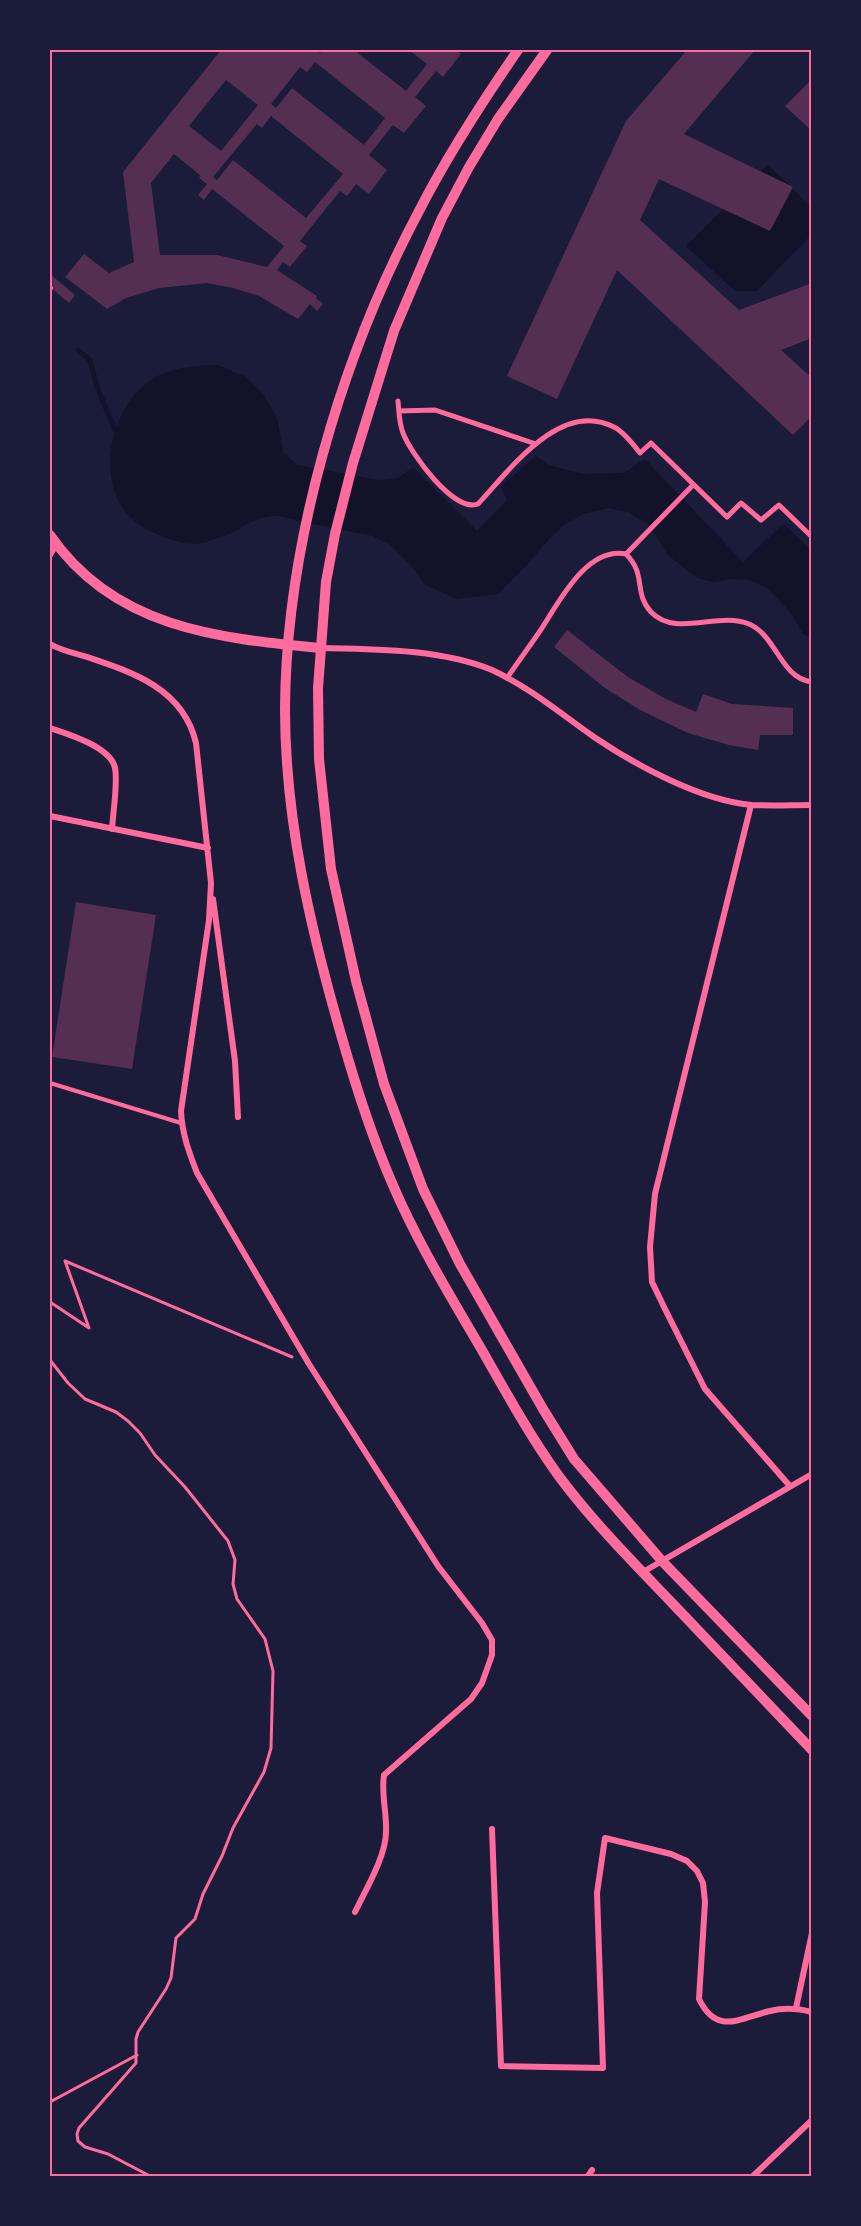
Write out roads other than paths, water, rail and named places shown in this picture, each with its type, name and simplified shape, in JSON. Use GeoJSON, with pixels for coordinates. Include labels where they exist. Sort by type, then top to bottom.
{"type":"FeatureCollection","features":[{"type":"Feature","properties":{"kind":"main road"},"geometry":{"type":"LineString","coordinates":[[518,50],[448,157],[416,215],[364,334],[323,456],[306,528],[288,645],[285,713],[299,865],[326,983],[355,1081],[393,1185],[422,1244],[524,1423],[574,1495],[606,1534],[812,1750]]}},
{"type":"Feature","properties":{"kind":"main road"},"geometry":{"type":"LineString","coordinates":[[547,50],[498,119],[468,167],[442,218],[394,331],[353,463],[335,534],[324,601],[320,648],[318,687],[320,759],[331,868],[368,1029],[384,1084],[423,1189],[460,1264],[561,1439],[589,1478],[662,1561],[812,1716]]}},
{"type":"Feature","properties":{"kind":"main road"},"geometry":{"type":"LineString","coordinates":[[50,535],[76,567],[101,589],[137,610],[213,636],[320,648]]}},
{"type":"Feature","properties":{"kind":"street"},"geometry":{"type":"LineString","coordinates":[[398,400],[402,431],[406,440],[424,468],[464,505],[471,507],[478,504],[536,444],[561,426],[580,420],[598,420],[617,428],[640,453],[651,443],[727,517],[741,503],[761,520],[779,505],[812,537]]}},
{"type":"Feature","properties":{"kind":"street"},"geometry":{"type":"LineString","coordinates":[[399,411],[435,410],[536,444]]}},
{"type":"Feature","properties":{"kind":"street"},"geometry":{"type":"LineString","coordinates":[[626,554],[693,485]]}},
{"type":"Feature","properties":{"kind":"street"},"geometry":{"type":"LineString","coordinates":[[50,555],[56,545]]}},
{"type":"Feature","properties":{"kind":"street"},"geometry":{"type":"LineString","coordinates":[[507,678],[562,595],[585,569],[600,557],[616,552],[626,554],[638,570],[641,597],[651,612],[666,622],[684,624],[726,620],[749,624],[767,636],[787,668],[805,681],[812,682]]}},
{"type":"Feature","properties":{"kind":"street"},"geometry":{"type":"LineString","coordinates":[[50,644],[136,674],[165,693],[189,722],[196,743],[211,884],[235,1060],[238,1117]]}},
{"type":"Feature","properties":{"kind":"street"},"geometry":{"type":"LineString","coordinates":[[320,648],[353,648],[441,657],[475,664],[524,687],[604,744],[652,771],[707,794],[751,805],[812,805]]}},
{"type":"Feature","properties":{"kind":"street"},"geometry":{"type":"LineString","coordinates":[[50,728],[74,736],[111,758],[116,769],[112,829]]}},
{"type":"Feature","properties":{"kind":"street"},"geometry":{"type":"LineString","coordinates":[[751,805],[655,1194],[650,1247],[652,1282],[705,1389],[789,1485]]}},
{"type":"Feature","properties":{"kind":"street"},"geometry":{"type":"LineString","coordinates":[[50,816],[208,848]]}},
{"type":"Feature","properties":{"kind":"street"},"geometry":{"type":"LineString","coordinates":[[211,884],[209,920],[181,1111],[186,1145],[197,1173],[309,1364],[438,1566],[482,1623],[492,1640],[492,1655],[489,1664],[482,1683],[471,1699],[384,1775],[382,1790],[386,1832],[384,1848],[356,1912]]}},
{"type":"Feature","properties":{"kind":"street"},"geometry":{"type":"LineString","coordinates":[[643,1572],[789,1485],[812,1474]]}},
{"type":"Feature","properties":{"kind":"street"},"geometry":{"type":"LineString","coordinates":[[492,1829],[501,2066],[603,2068],[597,1893],[605,1839],[671,1854],[687,1861],[697,1871],[703,1883],[705,1902],[699,1999],[705,2013],[717,2021],[732,2023],[771,2011],[796,2008],[812,2012]]}},
{"type":"Feature","properties":{"kind":"street"},"geometry":{"type":"LineString","coordinates":[[796,2008],[812,1933]]}},
{"type":"Feature","properties":{"kind":"street"},"geometry":{"type":"LineString","coordinates":[[753,2176],[812,2120]]}},
{"type":"Feature","properties":{"kind":"lane"},"geometry":{"type":"LineString","coordinates":[[50,1083],[182,1123]]}},
{"type":"Feature","properties":{"kind":"waterway"},"geometry":{"type":"LineString","coordinates":[[78,350],[90,360],[97,387],[115,430]]}}]}
